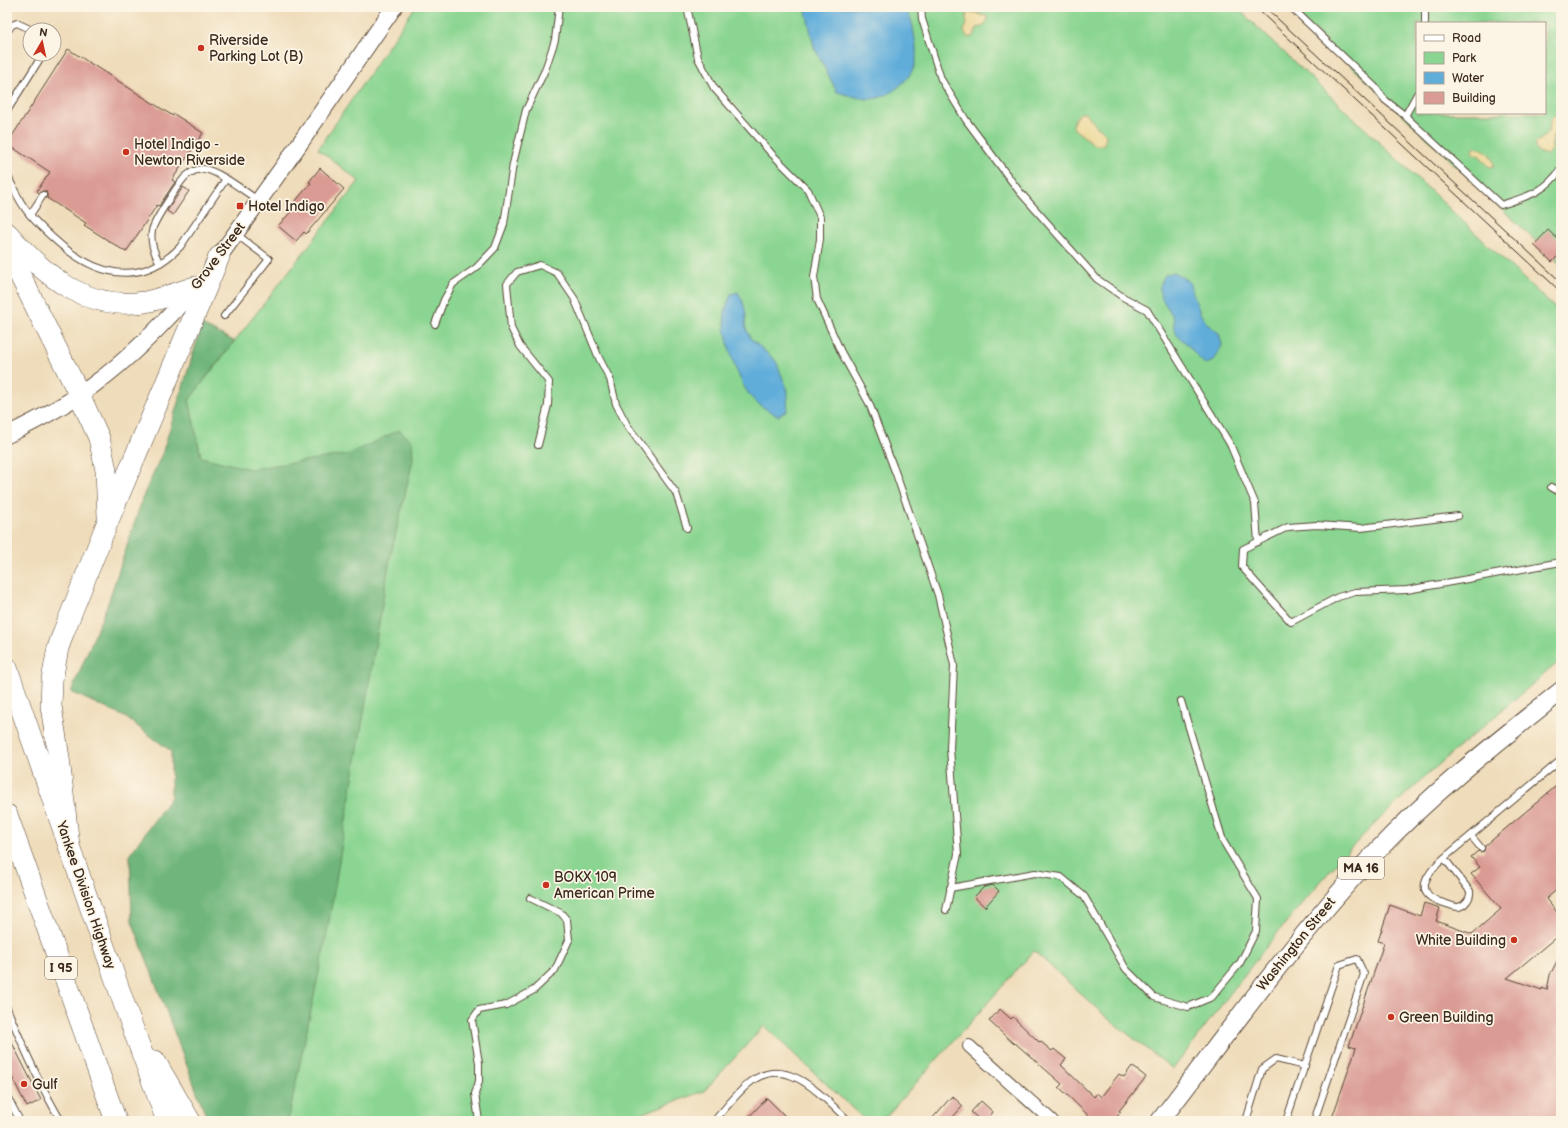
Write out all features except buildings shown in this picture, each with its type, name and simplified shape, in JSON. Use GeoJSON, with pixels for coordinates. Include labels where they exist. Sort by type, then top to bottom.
{"type":"FeatureCollection","features":[{"type":"Feature","properties":{"kind":"highway"},"geometry":{"type":"LineString","coordinates":[[7,233],[27,255],[53,278],[74,291],[97,300],[124,303],[143,302],[195,287]]}},
{"type":"Feature","properties":{"kind":"highway"},"geometry":{"type":"LineString","coordinates":[[7,249],[98,434],[104,454],[106,470],[108,520]]}},
{"type":"Feature","properties":{"kind":"highway"},"geometry":{"type":"LineString","coordinates":[[69,846],[59,758],[51,712],[52,680],[61,638],[108,520],[219,257]]}},
{"type":"Feature","properties":{"kind":"highway","name":"Yankee Division Highway"},"geometry":{"type":"LineString","coordinates":[[7,668],[128,1015],[167,1121]]}},
{"type":"Feature","properties":{"kind":"highway","name":"I 95"},"geometry":{"type":"LineString","coordinates":[[7,815],[116,1121]]}},
{"type":"Feature","properties":{"kind":"highway"},"geometry":{"type":"LineString","coordinates":[[128,1015],[190,1121]]}},
{"type":"Feature","properties":{"kind":"main road","name":"Grove Street"},"geometry":{"type":"LineString","coordinates":[[7,435],[33,423],[102,378],[165,321],[195,287],[236,234],[394,7]]}},
{"type":"Feature","properties":{"kind":"main road","name":"Washington Street"},"geometry":{"type":"LineString","coordinates":[[1160,1121],[1272,973],[1312,924],[1356,874],[1402,826],[1443,787],[1484,752],[1561,691]]}},
{"type":"Feature","properties":{"kind":"street"},"geometry":{"type":"LineString","coordinates":[[969,1046],[1052,1121]]}},
{"type":"Feature","properties":{"kind":"lane"},"geometry":{"type":"LineString","coordinates":[[435,324],[444,300],[453,284],[476,268],[495,248],[504,224],[513,164],[526,110],[545,70],[555,40],[559,7]]}},
{"type":"Feature","properties":{"kind":"lane"},"geometry":{"type":"LineString","coordinates":[[688,7],[698,58],[714,88],[771,153],[808,190],[820,217],[820,239],[814,277],[817,298],[841,352],[868,403],[896,474],[938,595],[954,665],[950,748],[958,854],[946,910]]}},
{"type":"Feature","properties":{"kind":"lane"},"geometry":{"type":"LineString","coordinates":[[921,7],[922,19],[941,79],[975,132],[1019,191],[1097,279],[1123,297],[1147,310],[1230,444],[1255,503],[1258,542]]}},
{"type":"Feature","properties":{"kind":"lane"},"geometry":{"type":"LineString","coordinates":[[1291,7],[1375,87],[1385,100],[1406,117],[1501,205],[1538,192],[1553,180],[1561,169]]}},
{"type":"Feature","properties":{"kind":"lane"},"geometry":{"type":"LineString","coordinates":[[1425,7],[1425,22]]}},
{"type":"Feature","properties":{"kind":"lane"},"geometry":{"type":"LineString","coordinates":[[7,32],[12,25],[17,23],[22,25]]}},
{"type":"Feature","properties":{"kind":"lane"},"geometry":{"type":"LineString","coordinates":[[7,111],[38,62]]}},
{"type":"Feature","properties":{"kind":"lane"},"geometry":{"type":"LineString","coordinates":[[1406,117],[1405,116],[1416,96]]}},
{"type":"Feature","properties":{"kind":"lane"},"geometry":{"type":"LineString","coordinates":[[160,263],[154,252],[152,230],[183,180],[191,172],[201,169],[212,170],[259,201]]}},
{"type":"Feature","properties":{"kind":"lane"},"geometry":{"type":"LineString","coordinates":[[7,174],[21,202],[41,227],[83,262],[112,272],[132,272],[147,269],[160,263],[180,247],[226,179]]}},
{"type":"Feature","properties":{"kind":"lane"},"geometry":{"type":"LineString","coordinates":[[30,215],[43,195]]}},
{"type":"Feature","properties":{"kind":"lane"},"geometry":{"type":"LineString","coordinates":[[224,316],[269,260],[236,234]]}},
{"type":"Feature","properties":{"kind":"lane"},"geometry":{"type":"LineString","coordinates":[[538,445],[548,405],[550,382],[520,346],[511,328],[507,284],[517,272],[540,265],[557,273],[574,298],[598,358],[610,379],[616,404],[627,425],[676,493],[687,528]]}},
{"type":"Feature","properties":{"kind":"lane"},"geometry":{"type":"LineString","coordinates":[[1551,487],[1561,493]]}},
{"type":"Feature","properties":{"kind":"lane"},"geometry":{"type":"LineString","coordinates":[[1458,516],[1361,528],[1318,525],[1288,527],[1243,549],[1242,568],[1290,622],[1338,597],[1356,592],[1406,590],[1561,562]]}},
{"type":"Feature","properties":{"kind":"lane"},"geometry":{"type":"LineString","coordinates":[[950,888],[1035,873],[1061,877],[1084,896],[1126,968],[1154,997],[1188,1008],[1212,997],[1240,962],[1256,931],[1258,899],[1223,841],[1180,701]]}},
{"type":"Feature","properties":{"kind":"lane"},"geometry":{"type":"LineString","coordinates":[[1444,858],[1470,891],[1469,898],[1462,906],[1454,906],[1429,897],[1425,891],[1430,873],[1444,858],[1561,760]]}},
{"type":"Feature","properties":{"kind":"lane"},"geometry":{"type":"LineString","coordinates":[[1471,836],[1481,848]]}},
{"type":"Feature","properties":{"kind":"lane"},"geometry":{"type":"LineString","coordinates":[[479,1121],[475,1094],[479,1081],[479,1063],[472,1020],[479,1010],[506,1004],[534,990],[555,970],[569,940],[567,920],[561,913],[530,898]]}},
{"type":"Feature","properties":{"kind":"lane"},"geometry":{"type":"LineString","coordinates":[[1286,1121],[1339,965],[1358,959],[1364,974],[1314,1121]]}},
{"type":"Feature","properties":{"kind":"lane"},"geometry":{"type":"LineString","coordinates":[[7,1008],[47,1098],[61,1121]]}},
{"type":"Feature","properties":{"kind":"lane"},"geometry":{"type":"LineString","coordinates":[[1246,1121],[1262,1069],[1276,1059],[1305,1066]]}},
{"type":"Feature","properties":{"kind":"lane"},"geometry":{"type":"LineString","coordinates":[[714,1121],[752,1081],[764,1075],[776,1073],[795,1076],[805,1082],[848,1121]]}},
{"type":"Feature","properties":{"kind":"lane"},"geometry":{"type":"LineString","coordinates":[[7,1096],[20,1121]]}},
{"type":"Feature","properties":{"kind":"green space"},"geometry":{"type":"Polygon","coordinates":[[[415,7],[1236,7],[1561,314],[1561,660],[1427,775],[1351,848],[1281,928],[1173,1069],[1106,1017],[1034,951],[882,1121],[866,1121],[764,1026],[704,1091],[621,1121],[213,1121],[201,457],[189,400],[359,181],[318,149],[415,7]]]}},
{"type":"Feature","properties":{"kind":"green space"},"geometry":{"type":"Polygon","coordinates":[[[1289,7],[1561,7],[1561,265],[1289,7]]]}},
{"type":"Feature","properties":{"kind":"green space"},"geometry":{"type":"Polygon","coordinates":[[[202,325],[234,341],[189,400],[201,457],[250,469],[350,454],[399,430],[412,441],[413,460],[390,558],[327,933],[288,1121],[208,1121],[132,921],[130,854],[171,797],[171,751],[125,717],[71,692],[108,603],[144,494],[162,454],[202,325]]]}},
{"type":"Feature","properties":{"kind":"sand"},"geometry":{"type":"Polygon","coordinates":[[[968,12],[987,16],[988,19],[984,26],[977,28],[974,36],[968,38],[964,31],[967,23],[966,17],[968,12]]]}},
{"type":"Feature","properties":{"kind":"sand"},"geometry":{"type":"Polygon","coordinates":[[[1081,113],[1086,113],[1097,127],[1103,131],[1106,136],[1104,144],[1095,145],[1074,129],[1074,120],[1081,113]]]}},
{"type":"Feature","properties":{"kind":"sand"},"geometry":{"type":"Polygon","coordinates":[[[1556,115],[1561,115],[1561,127],[1553,135],[1551,151],[1547,155],[1538,152],[1535,148],[1535,144],[1545,136],[1549,130],[1551,119],[1556,115]]]}},
{"type":"Feature","properties":{"kind":"sand"},"geometry":{"type":"Polygon","coordinates":[[[1476,147],[1483,149],[1488,154],[1492,159],[1494,166],[1489,167],[1480,156],[1474,154],[1472,150],[1476,147]]]}},
{"type":"Feature","properties":{"kind":"water"},"geometry":{"type":"Polygon","coordinates":[[[805,7],[901,7],[907,12],[913,26],[916,59],[911,73],[896,89],[877,98],[871,99],[854,97],[837,92],[814,47],[805,7]]]}},
{"type":"Feature","properties":{"kind":"water"},"geometry":{"type":"Polygon","coordinates":[[[1174,272],[1189,282],[1200,313],[1207,324],[1219,333],[1222,345],[1214,361],[1205,364],[1188,345],[1178,337],[1175,332],[1173,317],[1163,301],[1160,292],[1160,287],[1165,275],[1174,272]]]}},
{"type":"Feature","properties":{"kind":"water"},"geometry":{"type":"Polygon","coordinates":[[[738,292],[743,302],[746,314],[745,325],[750,338],[776,361],[788,392],[787,411],[778,416],[760,405],[751,397],[741,380],[728,344],[725,312],[731,294],[738,292]]]}},
{"type":"Feature","properties":{"kind":"tram line"},"geometry":{"type":"LineString","coordinates":[[1255,7],[1561,292]]}},
{"type":"Feature","properties":{"kind":"tram line"},"geometry":{"type":"LineString","coordinates":[[1265,7],[1561,282]]}},
{"type":"Feature","properties":{"kind":"place","name":"Riverside Parking Lot (B)"},"geometry":{"type":"Point","coordinates":[201,48]}},
{"type":"Feature","properties":{"kind":"place","name":"Hotel Indigo - Newton Riverside"},"geometry":{"type":"Point","coordinates":[126,152]}},
{"type":"Feature","properties":{"kind":"place","name":"Hotel Indigo"},"geometry":{"type":"Point","coordinates":[240,206]}},
{"type":"Feature","properties":{"kind":"place","name":"BOKX 109 American Prime"},"geometry":{"type":"Point","coordinates":[546,885]}},
{"type":"Feature","properties":{"kind":"place","name":"White Building"},"geometry":{"type":"Point","coordinates":[1514,940]}},
{"type":"Feature","properties":{"kind":"place","name":"Green Building"},"geometry":{"type":"Point","coordinates":[1391,1017]}},
{"type":"Feature","properties":{"kind":"place","name":"Gulf"},"geometry":{"type":"Point","coordinates":[24,1084]}}]}
